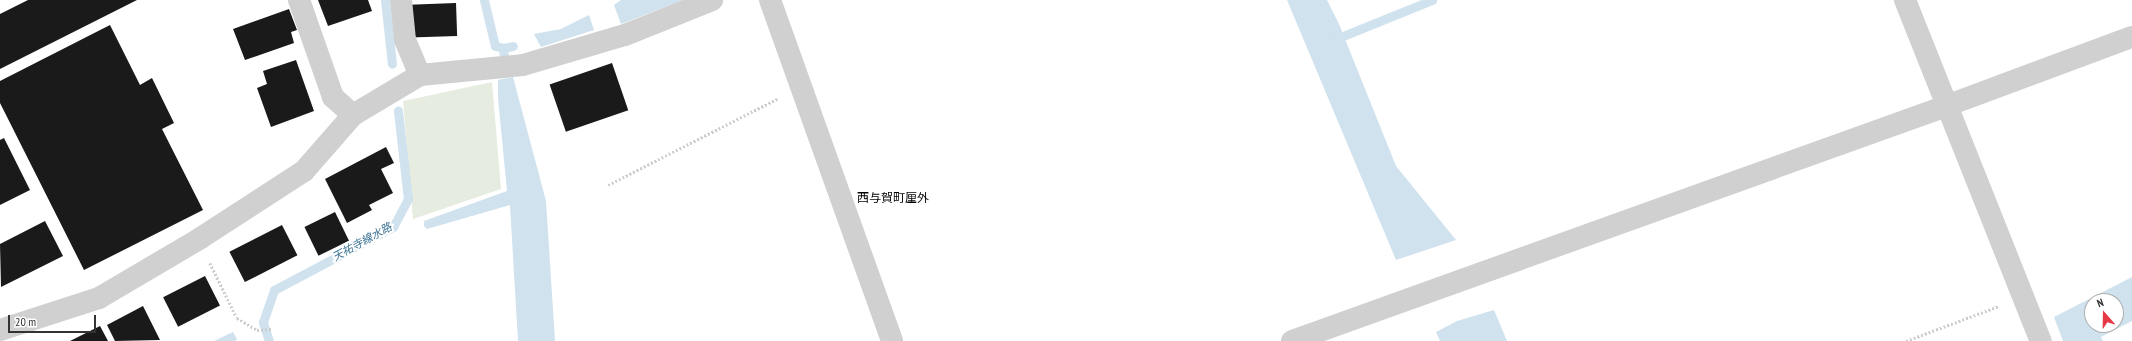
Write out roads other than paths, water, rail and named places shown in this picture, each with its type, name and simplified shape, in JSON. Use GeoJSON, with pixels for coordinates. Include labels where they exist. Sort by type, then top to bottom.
{"type":"FeatureCollection","features":[{"type":"Feature","properties":{"kind":"street"},"geometry":{"type":"LineString","coordinates":[[299,0],[333,97],[353,115]]}},
{"type":"Feature","properties":{"kind":"street"},"geometry":{"type":"LineString","coordinates":[[400,0],[405,40],[420,75]]}},
{"type":"Feature","properties":{"kind":"street"},"geometry":{"type":"LineString","coordinates":[[0,330],[99,298],[199,240],[304,171],[353,115],[420,75],[506,68],[625,34],[712,0]]}},
{"type":"Feature","properties":{"kind":"street"},"geometry":{"type":"LineString","coordinates":[[770,0],[892,341]]}},
{"type":"Feature","properties":{"kind":"street"},"geometry":{"type":"LineString","coordinates":[[1905,0],[2041,341]]}},
{"type":"Feature","properties":{"kind":"street"},"geometry":{"type":"LineString","coordinates":[[1292,341],[1946,106],[2132,37]]}},
{"type":"Feature","properties":{"kind":"water"},"geometry":{"type":"Polygon","coordinates":[[[621,0],[683,0],[621,24],[614,5],[621,0]]]}},
{"type":"Feature","properties":{"kind":"water"},"geometry":{"type":"Polygon","coordinates":[[[1287,0],[1327,0],[1339,24],[1396,166],[1456,240],[1396,260],[1287,0]]]}},
{"type":"Feature","properties":{"kind":"water"},"geometry":{"type":"Polygon","coordinates":[[[589,15],[594,30],[541,47],[534,34],[561,29],[589,15]]]}},
{"type":"Feature","properties":{"kind":"water"},"geometry":{"type":"Polygon","coordinates":[[[513,77],[546,201],[555,341],[518,341],[510,205],[427,229],[424,226],[424,221],[507,191],[498,98],[498,80],[513,77]]]}},
{"type":"Feature","properties":{"kind":"water"},"geometry":{"type":"Polygon","coordinates":[[[2132,277],[2132,321],[2124,325],[2124,293],[2101,293],[2132,277]]]}},
{"type":"Feature","properties":{"kind":"water"},"geometry":{"type":"Polygon","coordinates":[[[2084,302],[2084,333],[2109,333],[2101,337],[2103,341],[2063,341],[2054,317],[2084,302]]]}},
{"type":"Feature","properties":{"kind":"water"},"geometry":{"type":"Polygon","coordinates":[[[1494,310],[1507,341],[1440,341],[1436,332],[1457,321],[1494,310]]]}},
{"type":"Feature","properties":{"kind":"water"},"geometry":{"type":"Polygon","coordinates":[[[233,332],[237,339],[235,341],[214,341],[233,332]]]}},
{"type":"Feature","properties":{"kind":"waterway","name":"天祐寺線水路"},"geometry":{"type":"LineString","coordinates":[[385,0],[392,64]]}},
{"type":"Feature","properties":{"kind":"waterway"},"geometry":{"type":"LineString","coordinates":[[484,0],[495,46],[503,48],[505,67]]}},
{"type":"Feature","properties":{"kind":"waterway"},"geometry":{"type":"LineString","coordinates":[[1333,40],[1432,0]]}},
{"type":"Feature","properties":{"kind":"waterway"},"geometry":{"type":"LineString","coordinates":[[503,48],[513,46]]}},
{"type":"Feature","properties":{"kind":"waterway","name":"天祐寺線水路"},"geometry":{"type":"LineString","coordinates":[[269,341],[263,322],[274,290],[393,227],[408,199],[398,111]]}},
{"type":"Feature","properties":{"kind":"district","name":"西与賀町厘外"},"geometry":{"type":"Point","coordinates":[893,198]}}]}
